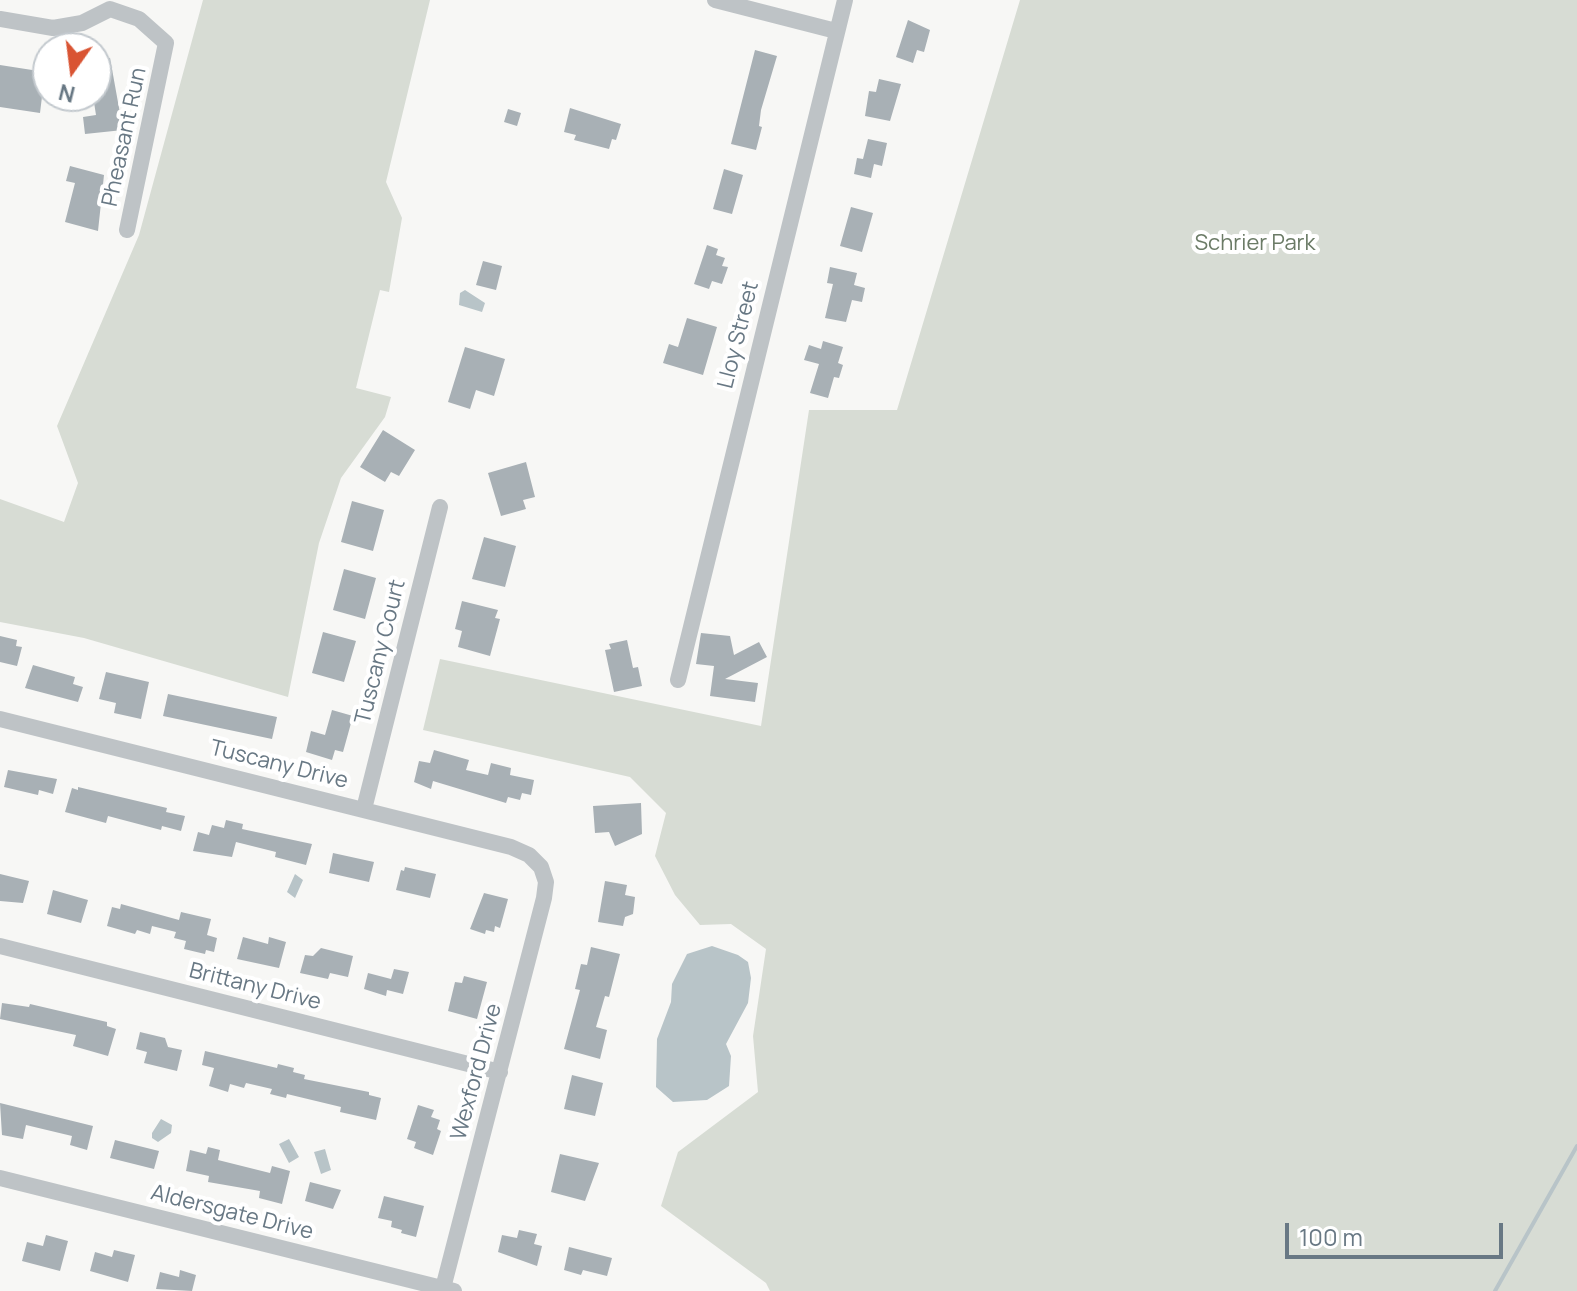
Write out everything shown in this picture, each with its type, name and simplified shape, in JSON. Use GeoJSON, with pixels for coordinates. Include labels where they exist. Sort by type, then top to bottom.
{"type":"FeatureCollection","features":[{"type":"Feature","properties":{"kind":"street"},"geometry":{"type":"LineString","coordinates":[[715,0],[836,31]]}},
{"type":"Feature","properties":{"kind":"street","name":"Lloy Street"},"geometry":{"type":"LineString","coordinates":[[678,680],[845,0]]}},
{"type":"Feature","properties":{"kind":"street","name":"Pheasant Run"},"geometry":{"type":"LineString","coordinates":[[0,19],[53,28],[82,23],[110,4],[139,19],[166,43],[127,230]]}},
{"type":"Feature","properties":{"kind":"street","name":"Tuscany Court"},"geometry":{"type":"LineString","coordinates":[[364,809],[440,507]]}},
{"type":"Feature","properties":{"kind":"street","name":"Tuscany Drive"},"geometry":{"type":"LineString","coordinates":[[0,719],[511,847],[529,855],[541,867]]}},
{"type":"Feature","properties":{"kind":"street","name":"Wexford Drive"},"geometry":{"type":"LineString","coordinates":[[448,1290],[544,898],[546,882],[541,867]]}},
{"type":"Feature","properties":{"kind":"street","name":"Brittany Drive"},"geometry":{"type":"LineString","coordinates":[[0,946],[500,1072]]}},
{"type":"Feature","properties":{"kind":"street","name":"Aldersgate Drive"},"geometry":{"type":"LineString","coordinates":[[0,1178],[448,1290]]}},
{"type":"Feature","properties":{"kind":"green space"},"geometry":{"type":"Polygon","coordinates":[[[203,0],[430,0],[386,182],[402,218],[389,292],[380,290],[356,388],[391,397],[385,417],[341,478],[319,543],[288,697],[84,638],[0,622],[0,499],[64,522],[78,483],[57,426],[139,235],[203,0]]]}},
{"type":"Feature","properties":{"kind":"green space","name":"Schrier Park"},"geometry":{"type":"Polygon","coordinates":[[[1020,0],[1577,0],[1577,1291],[770,1291],[766,1283],[661,1206],[678,1152],[758,1092],[753,1036],[766,949],[731,924],[700,925],[675,895],[655,856],[666,813],[630,777],[423,730],[440,659],[761,726],[809,410],[897,410],[1020,0]]]}},
{"type":"Feature","properties":{"kind":"shaded area"},"geometry":{"type":"Polygon","coordinates":[[[465,290],[485,303],[482,312],[459,305],[460,293],[465,290]]]}},
{"type":"Feature","properties":{"kind":"shaded area"},"geometry":{"type":"Polygon","coordinates":[[[295,874],[303,880],[295,898],[287,892],[295,874]]]}},
{"type":"Feature","properties":{"kind":"shaded area"},"geometry":{"type":"Polygon","coordinates":[[[712,946],[748,962],[751,978],[748,1003],[726,1044],[731,1056],[729,1086],[707,1100],[673,1102],[656,1087],[657,1039],[671,1002],[672,984],[687,954],[712,946]]]}},
{"type":"Feature","properties":{"kind":"shaded area"},"geometry":{"type":"Polygon","coordinates":[[[161,1119],[172,1125],[171,1133],[158,1142],[152,1138],[152,1133],[161,1119]]]}},
{"type":"Feature","properties":{"kind":"shaded area"},"geometry":{"type":"Polygon","coordinates":[[[289,1139],[299,1157],[289,1163],[279,1144],[289,1139]]]}},
{"type":"Feature","properties":{"kind":"shaded area"},"geometry":{"type":"Polygon","coordinates":[[[325,1149],[331,1170],[321,1174],[314,1152],[325,1149]]]}},
{"type":"Feature","properties":{"kind":"building"},"geometry":{"type":"Polygon","coordinates":[[[908,20],[930,30],[924,52],[917,50],[913,63],[896,57],[908,20]]]}},
{"type":"Feature","properties":{"kind":"building"},"geometry":{"type":"Polygon","coordinates":[[[755,50],[777,56],[761,110],[759,126],[762,127],[756,150],[731,144],[755,50]]]}},
{"type":"Feature","properties":{"kind":"building"},"geometry":{"type":"Polygon","coordinates":[[[0,65],[32,70],[32,112],[0,107],[0,65]]]}},
{"type":"Feature","properties":{"kind":"building"},"geometry":{"type":"Polygon","coordinates":[[[112,69],[123,130],[85,134],[83,117],[96,115],[96,112],[112,112],[112,69]]]}},
{"type":"Feature","properties":{"kind":"building"},"geometry":{"type":"Polygon","coordinates":[[[879,79],[901,84],[890,121],[865,116],[869,91],[876,92],[879,79]]]}},
{"type":"Feature","properties":{"kind":"building"},"geometry":{"type":"Polygon","coordinates":[[[570,108],[621,124],[616,140],[612,139],[609,149],[574,140],[576,135],[564,132],[570,108]]]}},
{"type":"Feature","properties":{"kind":"building"},"geometry":{"type":"Polygon","coordinates":[[[508,109],[521,113],[517,126],[504,122],[508,109]]]}},
{"type":"Feature","properties":{"kind":"building"},"geometry":{"type":"Polygon","coordinates":[[[868,139],[887,143],[882,166],[874,164],[871,178],[854,174],[857,158],[863,159],[868,139]]]}},
{"type":"Feature","properties":{"kind":"building"},"geometry":{"type":"Polygon","coordinates":[[[70,166],[104,175],[98,231],[65,222],[75,183],[66,181],[70,166]]]}},
{"type":"Feature","properties":{"kind":"building"},"geometry":{"type":"Polygon","coordinates":[[[724,169],[743,175],[732,214],[713,209],[724,169]]]}},
{"type":"Feature","properties":{"kind":"building"},"geometry":{"type":"Polygon","coordinates":[[[851,207],[873,213],[862,252],[840,246],[851,207]]]}},
{"type":"Feature","properties":{"kind":"building"},"geometry":{"type":"Polygon","coordinates":[[[707,245],[718,249],[716,255],[725,258],[722,266],[728,267],[722,284],[712,281],[709,289],[694,284],[707,245]]]}},
{"type":"Feature","properties":{"kind":"building"},"geometry":{"type":"Polygon","coordinates":[[[483,261],[502,266],[496,290],[476,285],[483,261]]]}},
{"type":"Feature","properties":{"kind":"building"},"geometry":{"type":"Polygon","coordinates":[[[830,267],[857,273],[854,285],[865,288],[862,302],[852,300],[846,322],[825,318],[833,284],[827,283],[830,267]]]}},
{"type":"Feature","properties":{"kind":"building"},"geometry":{"type":"Polygon","coordinates":[[[687,318],[717,327],[703,375],[663,363],[669,344],[678,347],[687,318]]]}},
{"type":"Feature","properties":{"kind":"building"},"geometry":{"type":"Polygon","coordinates":[[[823,341],[843,347],[838,363],[843,365],[839,378],[834,377],[828,398],[810,393],[819,364],[804,360],[809,345],[821,349],[823,341]]]}},
{"type":"Feature","properties":{"kind":"building"},"geometry":{"type":"Polygon","coordinates":[[[465,347],[505,359],[494,396],[476,390],[470,409],[448,402],[465,347]]]}},
{"type":"Feature","properties":{"kind":"building"},"geometry":{"type":"Polygon","coordinates":[[[383,430],[415,450],[399,476],[391,472],[385,482],[360,467],[383,430]]]}},
{"type":"Feature","properties":{"kind":"building"},"geometry":{"type":"Polygon","coordinates":[[[526,462],[535,497],[523,500],[526,509],[501,516],[488,473],[526,462]]]}},
{"type":"Feature","properties":{"kind":"building"},"geometry":{"type":"Polygon","coordinates":[[[352,501],[384,510],[373,551],[341,542],[352,501]]]}},
{"type":"Feature","properties":{"kind":"building"},"geometry":{"type":"Polygon","coordinates":[[[484,537],[516,546],[505,587],[472,579],[484,537]]]}},
{"type":"Feature","properties":{"kind":"building"},"geometry":{"type":"Polygon","coordinates":[[[344,569],[376,578],[365,619],[333,610],[344,569]]]}},
{"type":"Feature","properties":{"kind":"building"},"geometry":{"type":"Polygon","coordinates":[[[462,601],[498,610],[495,618],[500,619],[490,656],[458,647],[462,631],[455,629],[462,601]]]}},
{"type":"Feature","properties":{"kind":"building"},"geometry":{"type":"Polygon","coordinates":[[[323,632],[356,641],[344,682],[312,673],[323,632]]]}},
{"type":"Feature","properties":{"kind":"building"},"geometry":{"type":"Polygon","coordinates":[[[701,633],[730,636],[734,655],[759,642],[767,657],[725,679],[758,683],[755,702],[710,696],[714,666],[696,664],[701,633]]]}},
{"type":"Feature","properties":{"kind":"building"},"geometry":{"type":"Polygon","coordinates":[[[0,636],[17,640],[16,646],[22,647],[17,666],[0,662],[0,636]]]}},
{"type":"Feature","properties":{"kind":"building"},"geometry":{"type":"Polygon","coordinates":[[[627,640],[633,668],[638,667],[642,686],[614,692],[605,650],[611,649],[609,644],[627,640]]]}},
{"type":"Feature","properties":{"kind":"building"},"geometry":{"type":"Polygon","coordinates":[[[33,665],[75,677],[73,684],[83,687],[78,702],[25,688],[33,665]]]}},
{"type":"Feature","properties":{"kind":"building"},"geometry":{"type":"Polygon","coordinates":[[[106,672],[149,682],[141,719],[114,713],[116,703],[99,699],[106,672]]]}},
{"type":"Feature","properties":{"kind":"building"},"geometry":{"type":"Polygon","coordinates":[[[168,694],[277,717],[272,739],[163,716],[168,694]]]}},
{"type":"Feature","properties":{"kind":"building"},"geometry":{"type":"Polygon","coordinates":[[[332,710],[353,716],[343,752],[335,750],[332,760],[306,752],[311,731],[325,735],[332,710]]]}},
{"type":"Feature","properties":{"kind":"building"},"geometry":{"type":"Polygon","coordinates":[[[434,750],[469,760],[466,770],[488,775],[491,763],[511,768],[510,775],[534,780],[531,795],[522,793],[520,800],[508,797],[506,803],[433,781],[431,789],[414,782],[419,761],[430,763],[434,750]]]}},
{"type":"Feature","properties":{"kind":"building"},"geometry":{"type":"Polygon","coordinates":[[[8,770],[57,779],[53,794],[39,790],[38,795],[4,787],[8,770]]]}},
{"type":"Feature","properties":{"kind":"building"},"geometry":{"type":"Polygon","coordinates":[[[78,787],[167,808],[166,812],[185,816],[181,831],[162,826],[161,830],[108,816],[106,823],[65,812],[72,788],[78,790],[78,787]]]}},
{"type":"Feature","properties":{"kind":"building"},"geometry":{"type":"Polygon","coordinates":[[[641,803],[642,834],[615,846],[609,832],[595,833],[593,806],[641,803]]]}},
{"type":"Feature","properties":{"kind":"building"},"geometry":{"type":"Polygon","coordinates":[[[226,820],[243,824],[242,829],[312,844],[306,865],[275,857],[276,852],[236,842],[232,857],[193,851],[198,832],[209,835],[212,825],[224,828],[226,820]]]}},
{"type":"Feature","properties":{"kind":"building"},"geometry":{"type":"Polygon","coordinates":[[[333,853],[374,862],[369,882],[329,873],[333,853]]]}},
{"type":"Feature","properties":{"kind":"building"},"geometry":{"type":"Polygon","coordinates":[[[405,867],[436,874],[430,898],[396,890],[401,870],[404,871],[405,867]]]}},
{"type":"Feature","properties":{"kind":"building"},"geometry":{"type":"Polygon","coordinates":[[[0,874],[29,881],[23,903],[0,901],[0,874]]]}},
{"type":"Feature","properties":{"kind":"building"},"geometry":{"type":"Polygon","coordinates":[[[605,881],[627,885],[625,895],[635,897],[633,914],[625,917],[623,926],[598,922],[605,881]]]}},
{"type":"Feature","properties":{"kind":"building"},"geometry":{"type":"Polygon","coordinates":[[[53,890],[88,900],[81,923],[47,914],[53,890]]]}},
{"type":"Feature","properties":{"kind":"building"},"geometry":{"type":"Polygon","coordinates":[[[484,893],[508,899],[500,928],[495,926],[494,932],[486,930],[485,934],[470,929],[484,893]]]}},
{"type":"Feature","properties":{"kind":"building"},"geometry":{"type":"Polygon","coordinates":[[[121,904],[179,920],[181,912],[211,919],[207,935],[217,938],[214,952],[206,950],[205,954],[184,949],[186,941],[174,938],[176,932],[152,926],[150,934],[137,930],[135,934],[107,926],[112,907],[120,909],[121,904]]]}},
{"type":"Feature","properties":{"kind":"building"},"geometry":{"type":"Polygon","coordinates":[[[243,937],[268,944],[269,937],[286,942],[279,968],[237,959],[243,937]]]}},
{"type":"Feature","properties":{"kind":"building"},"geometry":{"type":"Polygon","coordinates":[[[591,947],[620,954],[609,997],[605,996],[596,1027],[607,1030],[600,1059],[564,1049],[580,990],[575,989],[581,964],[587,965],[591,947]]]}},
{"type":"Feature","properties":{"kind":"building"},"geometry":{"type":"Polygon","coordinates":[[[321,948],[353,956],[348,977],[330,973],[328,979],[300,973],[305,955],[313,956],[321,948]]]}},
{"type":"Feature","properties":{"kind":"building"},"geometry":{"type":"Polygon","coordinates":[[[394,969],[409,972],[403,994],[387,990],[386,996],[364,989],[368,973],[391,979],[394,969]]]}},
{"type":"Feature","properties":{"kind":"building"},"geometry":{"type":"Polygon","coordinates":[[[464,976],[487,982],[477,1019],[448,1011],[455,982],[462,983],[464,976]]]}},
{"type":"Feature","properties":{"kind":"building"},"geometry":{"type":"Polygon","coordinates":[[[2,1003],[29,1007],[30,1004],[107,1022],[107,1026],[116,1029],[108,1056],[73,1046],[76,1035],[0,1019],[2,1003]]]}},
{"type":"Feature","properties":{"kind":"building"},"geometry":{"type":"Polygon","coordinates":[[[140,1032],[165,1038],[168,1047],[182,1050],[177,1071],[144,1063],[147,1052],[136,1049],[140,1032]]]}},
{"type":"Feature","properties":{"kind":"building"},"geometry":{"type":"Polygon","coordinates":[[[205,1051],[277,1068],[278,1064],[294,1068],[293,1072],[305,1075],[304,1079],[369,1092],[369,1095],[381,1098],[376,1120],[340,1112],[341,1107],[287,1094],[286,1098],[270,1094],[272,1089],[246,1083],[244,1088],[230,1084],[228,1092],[209,1086],[214,1068],[202,1065],[205,1051]]]}},
{"type":"Feature","properties":{"kind":"building"},"geometry":{"type":"Polygon","coordinates":[[[572,1075],[603,1083],[595,1116],[564,1109],[572,1075]]]}},
{"type":"Feature","properties":{"kind":"building"},"geometry":{"type":"Polygon","coordinates":[[[0,1103],[93,1126],[87,1150],[70,1145],[72,1136],[26,1125],[23,1139],[2,1135],[0,1103]]]}},
{"type":"Feature","properties":{"kind":"building"},"geometry":{"type":"Polygon","coordinates":[[[418,1105],[434,1110],[431,1117],[440,1120],[437,1129],[441,1131],[433,1155],[414,1148],[416,1142],[407,1139],[418,1105]]]}},
{"type":"Feature","properties":{"kind":"building"},"geometry":{"type":"Polygon","coordinates":[[[115,1140],[159,1151],[154,1169],[110,1158],[115,1140]]]}},
{"type":"Feature","properties":{"kind":"building"},"geometry":{"type":"Polygon","coordinates":[[[208,1147],[220,1150],[218,1160],[270,1173],[272,1166],[290,1171],[282,1204],[259,1198],[260,1191],[208,1182],[209,1176],[186,1171],[190,1150],[206,1154],[208,1147]]]}},
{"type":"Feature","properties":{"kind":"building"},"geometry":{"type":"Polygon","coordinates":[[[560,1154],[599,1163],[585,1201],[551,1192],[560,1154]]]}},
{"type":"Feature","properties":{"kind":"building"},"geometry":{"type":"Polygon","coordinates":[[[310,1182],[341,1190],[333,1209],[305,1201],[310,1182]]]}},
{"type":"Feature","properties":{"kind":"building"},"geometry":{"type":"Polygon","coordinates":[[[384,1196],[424,1206],[416,1237],[391,1227],[392,1221],[378,1218],[384,1196]]]}},
{"type":"Feature","properties":{"kind":"building"},"geometry":{"type":"Polygon","coordinates":[[[519,1230],[537,1234],[534,1244],[542,1246],[537,1266],[498,1252],[502,1235],[517,1238],[519,1230]]]}},
{"type":"Feature","properties":{"kind":"building"},"geometry":{"type":"Polygon","coordinates":[[[46,1235],[68,1241],[60,1271],[22,1261],[27,1242],[43,1246],[46,1235]]]}},
{"type":"Feature","properties":{"kind":"building"},"geometry":{"type":"Polygon","coordinates":[[[569,1247],[612,1258],[607,1276],[583,1270],[581,1275],[564,1270],[569,1247]]]}},
{"type":"Feature","properties":{"kind":"building"},"geometry":{"type":"Polygon","coordinates":[[[114,1250],[135,1255],[128,1282],[90,1271],[95,1252],[112,1257],[114,1250]]]}},
{"type":"Feature","properties":{"kind":"building"},"geometry":{"type":"Polygon","coordinates":[[[180,1270],[196,1275],[192,1291],[156,1289],[160,1272],[179,1277],[180,1270]]]}},
{"type":"Feature","properties":{"kind":"waterway"},"geometry":{"type":"LineString","coordinates":[[1495,1291],[1577,1146]]}}]}
